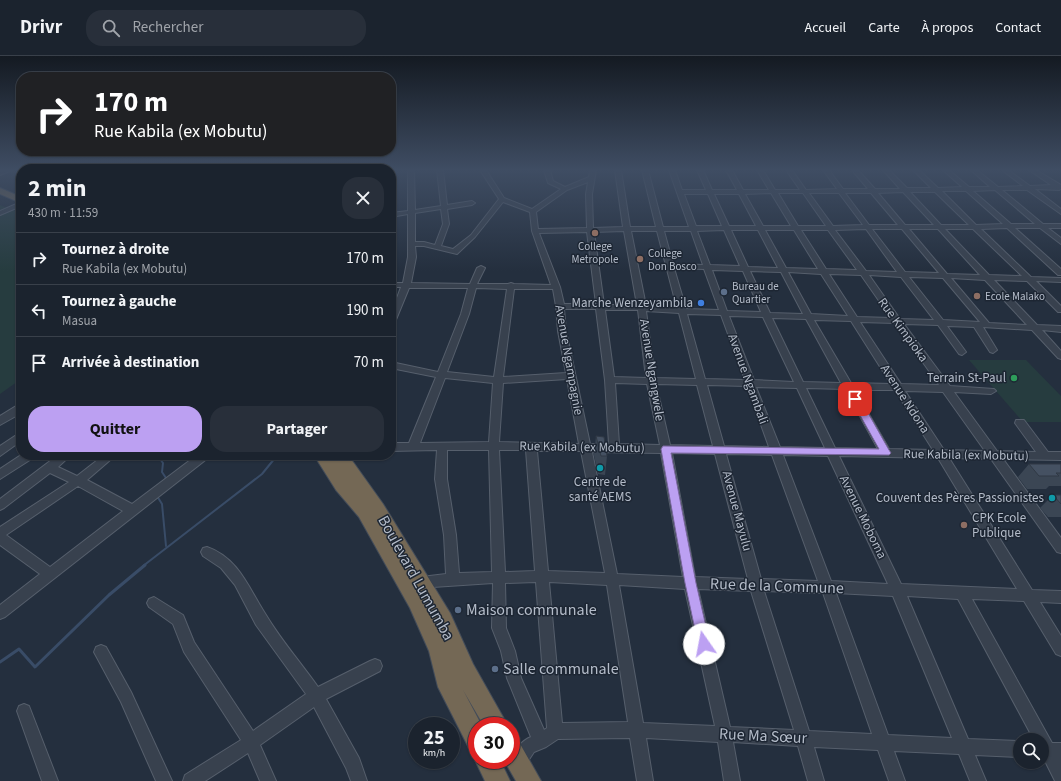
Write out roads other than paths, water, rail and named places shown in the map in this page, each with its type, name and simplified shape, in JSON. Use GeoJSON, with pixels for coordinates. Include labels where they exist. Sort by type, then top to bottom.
{"type":"FeatureCollection","features":[{"type":"Feature","properties":{"kind":"highway","name":"Boulevard Lumumba"},"geometry":{"type":"LineString","coordinates":[[325,460],[342,485],[365,512],[414,584],[443,620],[465,672],[492,717]]}},
{"type":"Feature","properties":{"kind":"highway","name":"Boulevard Lumumba"},"geometry":{"type":"LineString","coordinates":[[343,460],[377,509],[414,584],[418,603],[438,651],[446,679],[468,722]]}},
{"type":"Feature","properties":{"kind":"highway"},"geometry":{"type":"LineString","coordinates":[[492,769],[498,781]]}},
{"type":"Feature","properties":{"kind":"street"},"geometry":{"type":"LineString","coordinates":[[396,313],[400,305],[411,264],[411,204]]}},
{"type":"Feature","properties":{"kind":"street"},"geometry":{"type":"LineString","coordinates":[[437,248],[446,224],[444,204]]}},
{"type":"Feature","properties":{"kind":"street"},"geometry":{"type":"LineString","coordinates":[[396,214],[467,204]]}},
{"type":"Feature","properties":{"kind":"street"},"geometry":{"type":"LineString","coordinates":[[412,244],[424,244],[452,252],[456,251],[473,236],[498,204]]}},
{"type":"Feature","properties":{"kind":"street"},"geometry":{"type":"LineString","coordinates":[[514,204],[533,211],[544,204]]}},
{"type":"Feature","properties":{"kind":"street"},"geometry":{"type":"LineString","coordinates":[[589,204],[590,231],[610,380],[614,448]]}},
{"type":"Feature","properties":{"kind":"street","name":"Avenue Ngangwele"},"geometry":{"type":"LineString","coordinates":[[623,204],[642,308],[651,381],[666,449],[690,583],[724,734],[732,781]]}},
{"type":"Feature","properties":{"kind":"street","name":"Avenue Mayulu"},"geometry":{"type":"LineString","coordinates":[[654,204],[756,585],[816,781]]}},
{"type":"Feature","properties":{"kind":"street","name":"Avenue Ngambali"},"geometry":{"type":"LineString","coordinates":[[684,204],[775,451],[827,586],[897,781]]}},
{"type":"Feature","properties":{"kind":"street","name":"Avenue Moboma"},"geometry":{"type":"LineString","coordinates":[[716,204],[767,316],[898,591],[978,781]]}},
{"type":"Feature","properties":{"kind":"street"},"geometry":{"type":"LineString","coordinates":[[747,204],[808,316],[886,453]]}},
{"type":"Feature","properties":{"kind":"street","name":"Avenue Ndona"},"geometry":{"type":"LineString","coordinates":[[781,204],[941,454],[1061,649]]}},
{"type":"Feature","properties":{"kind":"street","name":"Rue Kimpioka"},"geometry":{"type":"LineString","coordinates":[[811,204],[1061,548]]}},
{"type":"Feature","properties":{"kind":"street"},"geometry":{"type":"LineString","coordinates":[[850,204],[962,352]]}},
{"type":"Feature","properties":{"kind":"street"},"geometry":{"type":"LineString","coordinates":[[883,204],[987,325]]}},
{"type":"Feature","properties":{"kind":"street"},"geometry":{"type":"LineString","coordinates":[[917,204],[1061,356]]}},
{"type":"Feature","properties":{"kind":"street"},"geometry":{"type":"LineString","coordinates":[[951,204],[1061,310]]}},
{"type":"Feature","properties":{"kind":"street"},"geometry":{"type":"LineString","coordinates":[[983,204],[1061,272]]}},
{"type":"Feature","properties":{"kind":"street"},"geometry":{"type":"LineString","coordinates":[[1014,204],[1061,242]]}},
{"type":"Feature","properties":{"kind":"street"},"geometry":{"type":"LineString","coordinates":[[1051,204],[1061,212]]}},
{"type":"Feature","properties":{"kind":"street"},"geometry":{"type":"LineString","coordinates":[[0,213],[16,206]]}},
{"type":"Feature","properties":{"kind":"street","name":"Avenue Ngampagnie"},"geometry":{"type":"LineString","coordinates":[[533,211],[535,231],[556,287],[560,306],[562,331],[572,376],[584,447],[612,579],[645,781]]}},
{"type":"Feature","properties":{"kind":"street"},"geometry":{"type":"LineString","coordinates":[[535,231],[1061,226]]}},
{"type":"Feature","properties":{"kind":"street"},"geometry":{"type":"LineString","coordinates":[[671,266],[1061,280]]}},
{"type":"Feature","properties":{"kind":"street"},"geometry":{"type":"LineString","coordinates":[[413,447],[464,314],[473,285],[481,268]]}},
{"type":"Feature","properties":{"kind":"street"},"geometry":{"type":"LineString","coordinates":[[396,284],[511,285],[556,287]]}},
{"type":"Feature","properties":{"kind":"street"},"geometry":{"type":"LineString","coordinates":[[511,285],[498,380],[494,446],[499,577],[498,628],[508,651],[514,678],[541,742]]}},
{"type":"Feature","properties":{"kind":"street"},"geometry":{"type":"LineString","coordinates":[[560,306],[599,306],[682,312],[853,318],[1061,329]]}},
{"type":"Feature","properties":{"kind":"street"},"geometry":{"type":"LineString","coordinates":[[977,324],[993,350]]}},
{"type":"Feature","properties":{"kind":"street"},"geometry":{"type":"LineString","coordinates":[[396,366],[441,375],[498,380],[572,376]]}},
{"type":"Feature","properties":{"kind":"street"},"geometry":{"type":"LineString","coordinates":[[610,380],[750,382],[800,385],[945,388],[991,391]]}},
{"type":"Feature","properties":{"kind":"street"},"geometry":{"type":"LineString","coordinates":[[0,421],[16,416]]}},
{"type":"Feature","properties":{"kind":"street"},"geometry":{"type":"LineString","coordinates":[[1020,423],[1045,456]]}},
{"type":"Feature","properties":{"kind":"street"},"geometry":{"type":"LineString","coordinates":[[0,452],[16,440]]}},
{"type":"Feature","properties":{"kind":"street"},"geometry":{"type":"LineString","coordinates":[[442,446],[442,479],[450,535],[453,579]]}},
{"type":"Feature","properties":{"kind":"street"},"geometry":{"type":"LineString","coordinates":[[522,770],[529,746],[541,742],[555,731],[531,446]]}},
{"type":"Feature","properties":{"kind":"street","name":"Rue Kabila (ex Mobutu)"},"geometry":{"type":"LineString","coordinates":[[396,447],[531,446],[1061,456]]}},
{"type":"Feature","properties":{"kind":"street"},"geometry":{"type":"LineString","coordinates":[[0,475],[22,460]]}},
{"type":"Feature","properties":{"kind":"street"},"geometry":{"type":"LineString","coordinates":[[0,504],[59,460]]}},
{"type":"Feature","properties":{"kind":"street"},"geometry":{"type":"LineString","coordinates":[[0,533],[78,481],[105,460]]}},
{"type":"Feature","properties":{"kind":"street"},"geometry":{"type":"LineString","coordinates":[[0,613],[197,460]]}},
{"type":"Feature","properties":{"kind":"street"},"geometry":{"type":"LineString","coordinates":[[49,468],[78,481],[132,510]]}},
{"type":"Feature","properties":{"kind":"street"},"geometry":{"type":"LineString","coordinates":[[0,538],[50,574]]}},
{"type":"Feature","properties":{"kind":"street"},"geometry":{"type":"LineString","coordinates":[[206,552],[225,564],[240,581],[261,620],[316,696],[353,764],[359,781]]}},
{"type":"Feature","properties":{"kind":"street","name":"Rue de la Commune"},"geometry":{"type":"LineString","coordinates":[[414,584],[453,579],[543,576],[690,583],[827,586],[898,591],[1061,597]]}},
{"type":"Feature","properties":{"kind":"street"},"geometry":{"type":"LineString","coordinates":[[962,593],[1039,733]]}},
{"type":"Feature","properties":{"kind":"street"},"geometry":{"type":"LineString","coordinates":[[154,603],[178,620],[189,647],[251,742],[268,781]]}},
{"type":"Feature","properties":{"kind":"street"},"geometry":{"type":"LineString","coordinates":[[101,652],[126,697],[164,781]]}},
{"type":"Feature","properties":{"kind":"street"},"geometry":{"type":"LineString","coordinates":[[191,781],[251,742],[316,696],[374,666]]}},
{"type":"Feature","properties":{"kind":"street"},"geometry":{"type":"LineString","coordinates":[[24,711],[50,781]]}},
{"type":"Feature","properties":{"kind":"street","name":"Rue Ma Sœur"},"geometry":{"type":"LineString","coordinates":[[555,731],[637,730],[1013,749]]}},
{"type":"Feature","properties":{"kind":"street"},"geometry":{"type":"LineString","coordinates":[[1049,751],[1061,775]]}},
{"type":"Feature","properties":{"kind":"waterway"},"geometry":{"type":"LineString","coordinates":[[161,460],[163,463],[162,472],[166,478],[165,480]]}},
{"type":"Feature","properties":{"kind":"waterway"},"geometry":{"type":"LineString","coordinates":[[143,566],[262,474],[273,460]]}},
{"type":"Feature","properties":{"kind":"waterway"},"geometry":{"type":"LineString","coordinates":[[157,496],[162,504],[166,546]]}},
{"type":"Feature","properties":{"kind":"waterway"},"geometry":{"type":"LineString","coordinates":[[0,662],[19,649],[35,667],[109,595],[145,565]]}},
{"type":"Feature","properties":{"kind":"place","name":"College Metropole"},"geometry":{"type":"Point","coordinates":[595,233]}},
{"type":"Feature","properties":{"kind":"place","name":"College Don Bosco"},"geometry":{"type":"Point","coordinates":[640,259]}},
{"type":"Feature","properties":{"kind":"place","name":"Bureau de Quartier"},"geometry":{"type":"Point","coordinates":[724,292]}},
{"type":"Feature","properties":{"kind":"place","name":"Ecole Malako"},"geometry":{"type":"Point","coordinates":[977,296]}},
{"type":"Feature","properties":{"kind":"place","name":"Marche Wenzeyambila"},"geometry":{"type":"Point","coordinates":[701,303]}},
{"type":"Feature","properties":{"kind":"place","name":"Terrain St-Paul"},"geometry":{"type":"Point","coordinates":[1014,378]}},
{"type":"Feature","properties":{"kind":"place","name":"Centre de santé AEMS"},"geometry":{"type":"Point","coordinates":[600,468]}},
{"type":"Feature","properties":{"kind":"place","name":"Couvent des Pères Passionistes"},"geometry":{"type":"Point","coordinates":[1052,498]}},
{"type":"Feature","properties":{"kind":"place","name":"CPK Ecole Publique"},"geometry":{"type":"Point","coordinates":[964,525]}},
{"type":"Feature","properties":{"kind":"place","name":"Maison communale"},"geometry":{"type":"Point","coordinates":[458,610]}},
{"type":"Feature","properties":{"kind":"place","name":"Salle communale"},"geometry":{"type":"Point","coordinates":[495,669]}}]}
